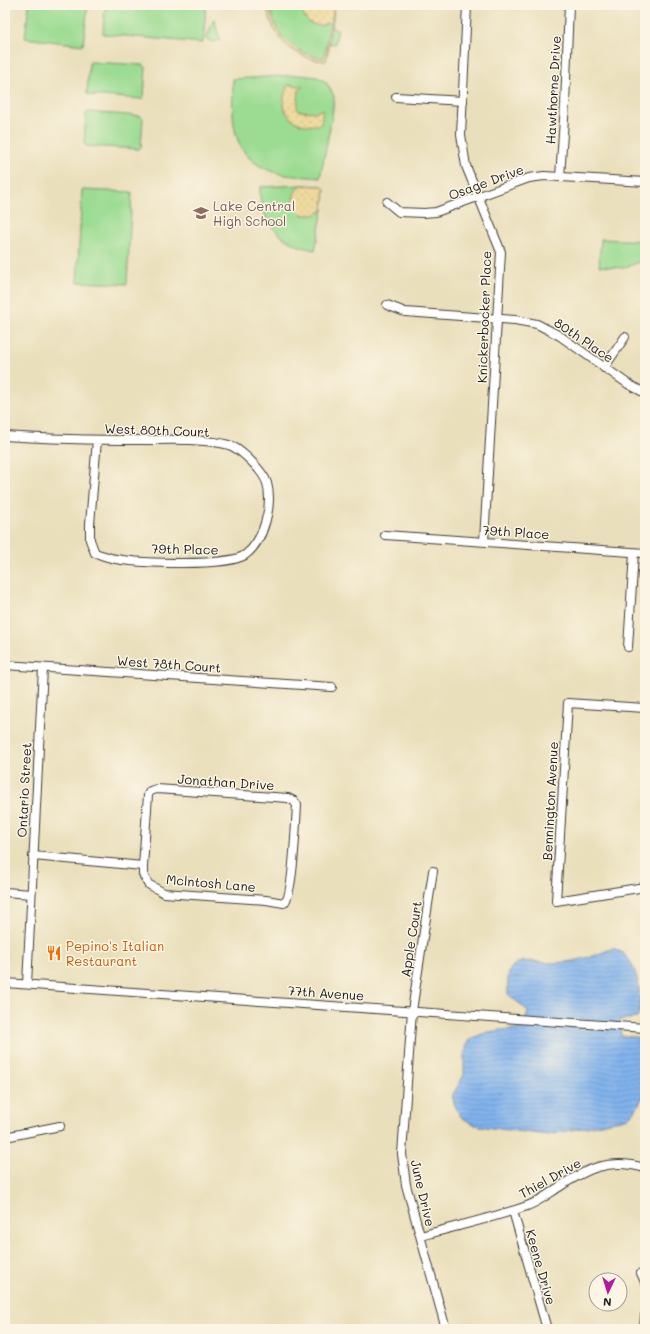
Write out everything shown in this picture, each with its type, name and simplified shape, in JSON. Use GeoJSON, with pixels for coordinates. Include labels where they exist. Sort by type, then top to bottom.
{"type":"FeatureCollection","features":[{"type":"Feature","properties":{"kind":"street","name":"Knickerbocker Place"},"geometry":{"type":"LineString","coordinates":[[467,5],[461,135],[463,150],[466,166],[500,252],[484,542]]}},
{"type":"Feature","properties":{"kind":"street","name":"Hawthorne Drive"},"geometry":{"type":"LineString","coordinates":[[560,177],[566,89],[568,5]]}},
{"type":"Feature","properties":{"kind":"street"},"geometry":{"type":"LineString","coordinates":[[396,97],[463,101]]}},
{"type":"Feature","properties":{"kind":"street","name":"Osage Drive"},"geometry":{"type":"LineString","coordinates":[[388,202],[399,212],[424,214],[448,209],[516,181],[529,178],[560,177],[645,182]]}},
{"type":"Feature","properties":{"kind":"street","name":"80th Place"},"geometry":{"type":"LineString","coordinates":[[387,305],[405,312],[497,319],[537,324],[560,336],[604,368],[645,393]]}},
{"type":"Feature","properties":{"kind":"street"},"geometry":{"type":"LineString","coordinates":[[604,368],[625,338]]}},
{"type":"Feature","properties":{"kind":"street","name":"West 80th Court"},"geometry":{"type":"LineString","coordinates":[[5,436],[97,440],[194,441],[230,445],[251,460],[267,483],[269,508]]}},
{"type":"Feature","properties":{"kind":"street","name":"79th Place"},"geometry":{"type":"LineString","coordinates":[[97,440],[90,524],[90,540],[95,553],[115,559],[194,563],[224,562],[244,555],[262,535],[269,508]]}},
{"type":"Feature","properties":{"kind":"street","name":"79th Place"},"geometry":{"type":"LineString","coordinates":[[385,535],[645,554]]}},
{"type":"Feature","properties":{"kind":"street"},"geometry":{"type":"LineString","coordinates":[[628,647],[634,553]]}},
{"type":"Feature","properties":{"kind":"street","name":"West 78th Court"},"geometry":{"type":"LineString","coordinates":[[5,665],[332,687]]}},
{"type":"Feature","properties":{"kind":"street","name":"Ontario Street"},"geometry":{"type":"LineString","coordinates":[[27,984],[43,668]]}},
{"type":"Feature","properties":{"kind":"street","name":"Bennington Avenue"},"geometry":{"type":"LineString","coordinates":[[645,708],[568,703],[556,901],[645,887]]}},
{"type":"Feature","properties":{"kind":"street","name":"Jonathan Drive"},"geometry":{"type":"LineString","coordinates":[[143,866],[148,795],[150,791],[157,789],[288,798],[294,801],[297,805],[291,885],[288,899],[284,903]]}},
{"type":"Feature","properties":{"kind":"street"},"geometry":{"type":"LineString","coordinates":[[33,856],[143,866]]}},
{"type":"Feature","properties":{"kind":"street","name":"Mclntosh Lane"},"geometry":{"type":"LineString","coordinates":[[143,866],[143,874],[148,884],[164,893],[266,900],[284,903]]}},
{"type":"Feature","properties":{"kind":"street","name":"Apple Court"},"geometry":{"type":"LineString","coordinates":[[412,1011],[433,871]]}},
{"type":"Feature","properties":{"kind":"street"},"geometry":{"type":"LineString","coordinates":[[5,892],[31,894]]}},
{"type":"Feature","properties":{"kind":"street","name":"77th Avenue"},"geometry":{"type":"LineString","coordinates":[[5,983],[645,1028]]}},
{"type":"Feature","properties":{"kind":"street","name":"June Drive"},"geometry":{"type":"LineString","coordinates":[[412,1011],[402,1154],[406,1185],[446,1329]]}},
{"type":"Feature","properties":{"kind":"street"},"geometry":{"type":"LineString","coordinates":[[5,1137],[60,1126]]}},
{"type":"Feature","properties":{"kind":"street","name":"Thiel Drive"},"geometry":{"type":"LineString","coordinates":[[421,1236],[513,1211],[529,1205],[580,1172],[592,1168],[604,1165],[621,1164],[645,1168]]}},
{"type":"Feature","properties":{"kind":"street","name":"Keene Drive"},"geometry":{"type":"LineString","coordinates":[[513,1211],[547,1329]]}},
{"type":"Feature","properties":{"kind":"street"},"geometry":{"type":"LineString","coordinates":[[641,1272],[645,1282]]}},
{"type":"Feature","properties":{"kind":"street"},"geometry":{"type":"LineString","coordinates":[[644,1329],[645,1315]]}},
{"type":"Feature","properties":{"kind":"green space"},"geometry":{"type":"Polygon","coordinates":[[[29,5],[88,5],[83,45],[25,38],[29,5]]]}},
{"type":"Feature","properties":{"kind":"green space"},"geometry":{"type":"Polygon","coordinates":[[[105,5],[206,5],[203,43],[103,34],[105,5]]]}},
{"type":"Feature","properties":{"kind":"green space"},"geometry":{"type":"Polygon","coordinates":[[[267,5],[334,5],[332,29],[338,30],[335,44],[330,43],[326,61],[304,56],[294,51],[286,44],[273,27],[269,17],[267,5]]]}},
{"type":"Feature","properties":{"kind":"green space"},"geometry":{"type":"Polygon","coordinates":[[[214,19],[220,40],[213,42],[206,39],[214,19]]]}},
{"type":"Feature","properties":{"kind":"green space"},"geometry":{"type":"Polygon","coordinates":[[[89,63],[144,65],[146,67],[144,97],[142,99],[87,94],[89,63]]]}},
{"type":"Feature","properties":{"kind":"green space"},"geometry":{"type":"Polygon","coordinates":[[[299,75],[317,77],[326,82],[334,96],[332,117],[320,178],[285,175],[259,166],[248,157],[241,147],[236,135],[233,108],[233,79],[299,75]]]}},
{"type":"Feature","properties":{"kind":"green space"},"geometry":{"type":"Polygon","coordinates":[[[88,112],[141,116],[143,118],[141,147],[139,149],[86,146],[84,144],[86,114],[88,112]]]}},
{"type":"Feature","properties":{"kind":"green space"},"geometry":{"type":"Polygon","coordinates":[[[302,185],[322,186],[325,189],[323,210],[315,250],[293,243],[275,230],[263,211],[260,200],[260,187],[302,185]]]}},
{"type":"Feature","properties":{"kind":"green space"},"geometry":{"type":"Polygon","coordinates":[[[82,190],[132,192],[127,284],[77,282],[82,190]]]}},
{"type":"Feature","properties":{"kind":"green space"},"geometry":{"type":"Polygon","coordinates":[[[645,237],[645,260],[623,268],[599,266],[601,239],[644,241],[645,237]]]}},
{"type":"Feature","properties":{"kind":"sand"},"geometry":{"type":"Polygon","coordinates":[[[267,5],[270,5],[276,26],[287,42],[304,53],[324,58],[330,23],[317,25],[309,22],[304,17],[302,6],[334,5],[326,61],[304,56],[294,51],[286,44],[273,27],[269,17],[267,5]]]}},
{"type":"Feature","properties":{"kind":"sand"},"geometry":{"type":"Polygon","coordinates":[[[288,85],[303,86],[299,91],[297,109],[299,111],[317,112],[323,109],[321,124],[303,125],[295,122],[290,117],[286,111],[284,103],[288,85]]]}},
{"type":"Feature","properties":{"kind":"sand"},"geometry":{"type":"Polygon","coordinates":[[[302,185],[322,186],[325,189],[323,210],[314,215],[303,215],[299,212],[294,204],[294,196],[295,192],[302,185]]]}},
{"type":"Feature","properties":{"kind":"water"},"geometry":{"type":"Polygon","coordinates":[[[613,948],[623,953],[630,961],[634,968],[639,986],[640,1004],[637,1018],[620,1020],[621,1036],[645,1038],[644,1095],[635,1111],[625,1119],[548,1135],[475,1125],[462,1118],[456,1109],[452,1096],[464,1075],[464,1055],[468,1041],[488,1032],[508,1029],[523,1029],[528,1012],[508,994],[508,978],[511,968],[522,962],[532,961],[558,963],[575,961],[613,948]]]}},
{"type":"Feature","properties":{"kind":"place","name":"Lake Central High School"},"geometry":{"type":"Point","coordinates":[201,213]}},
{"type":"Feature","properties":{"kind":"place","name":"Pepino's Italian Restaurant"},"geometry":{"type":"Point","coordinates":[54,953]}}]}
